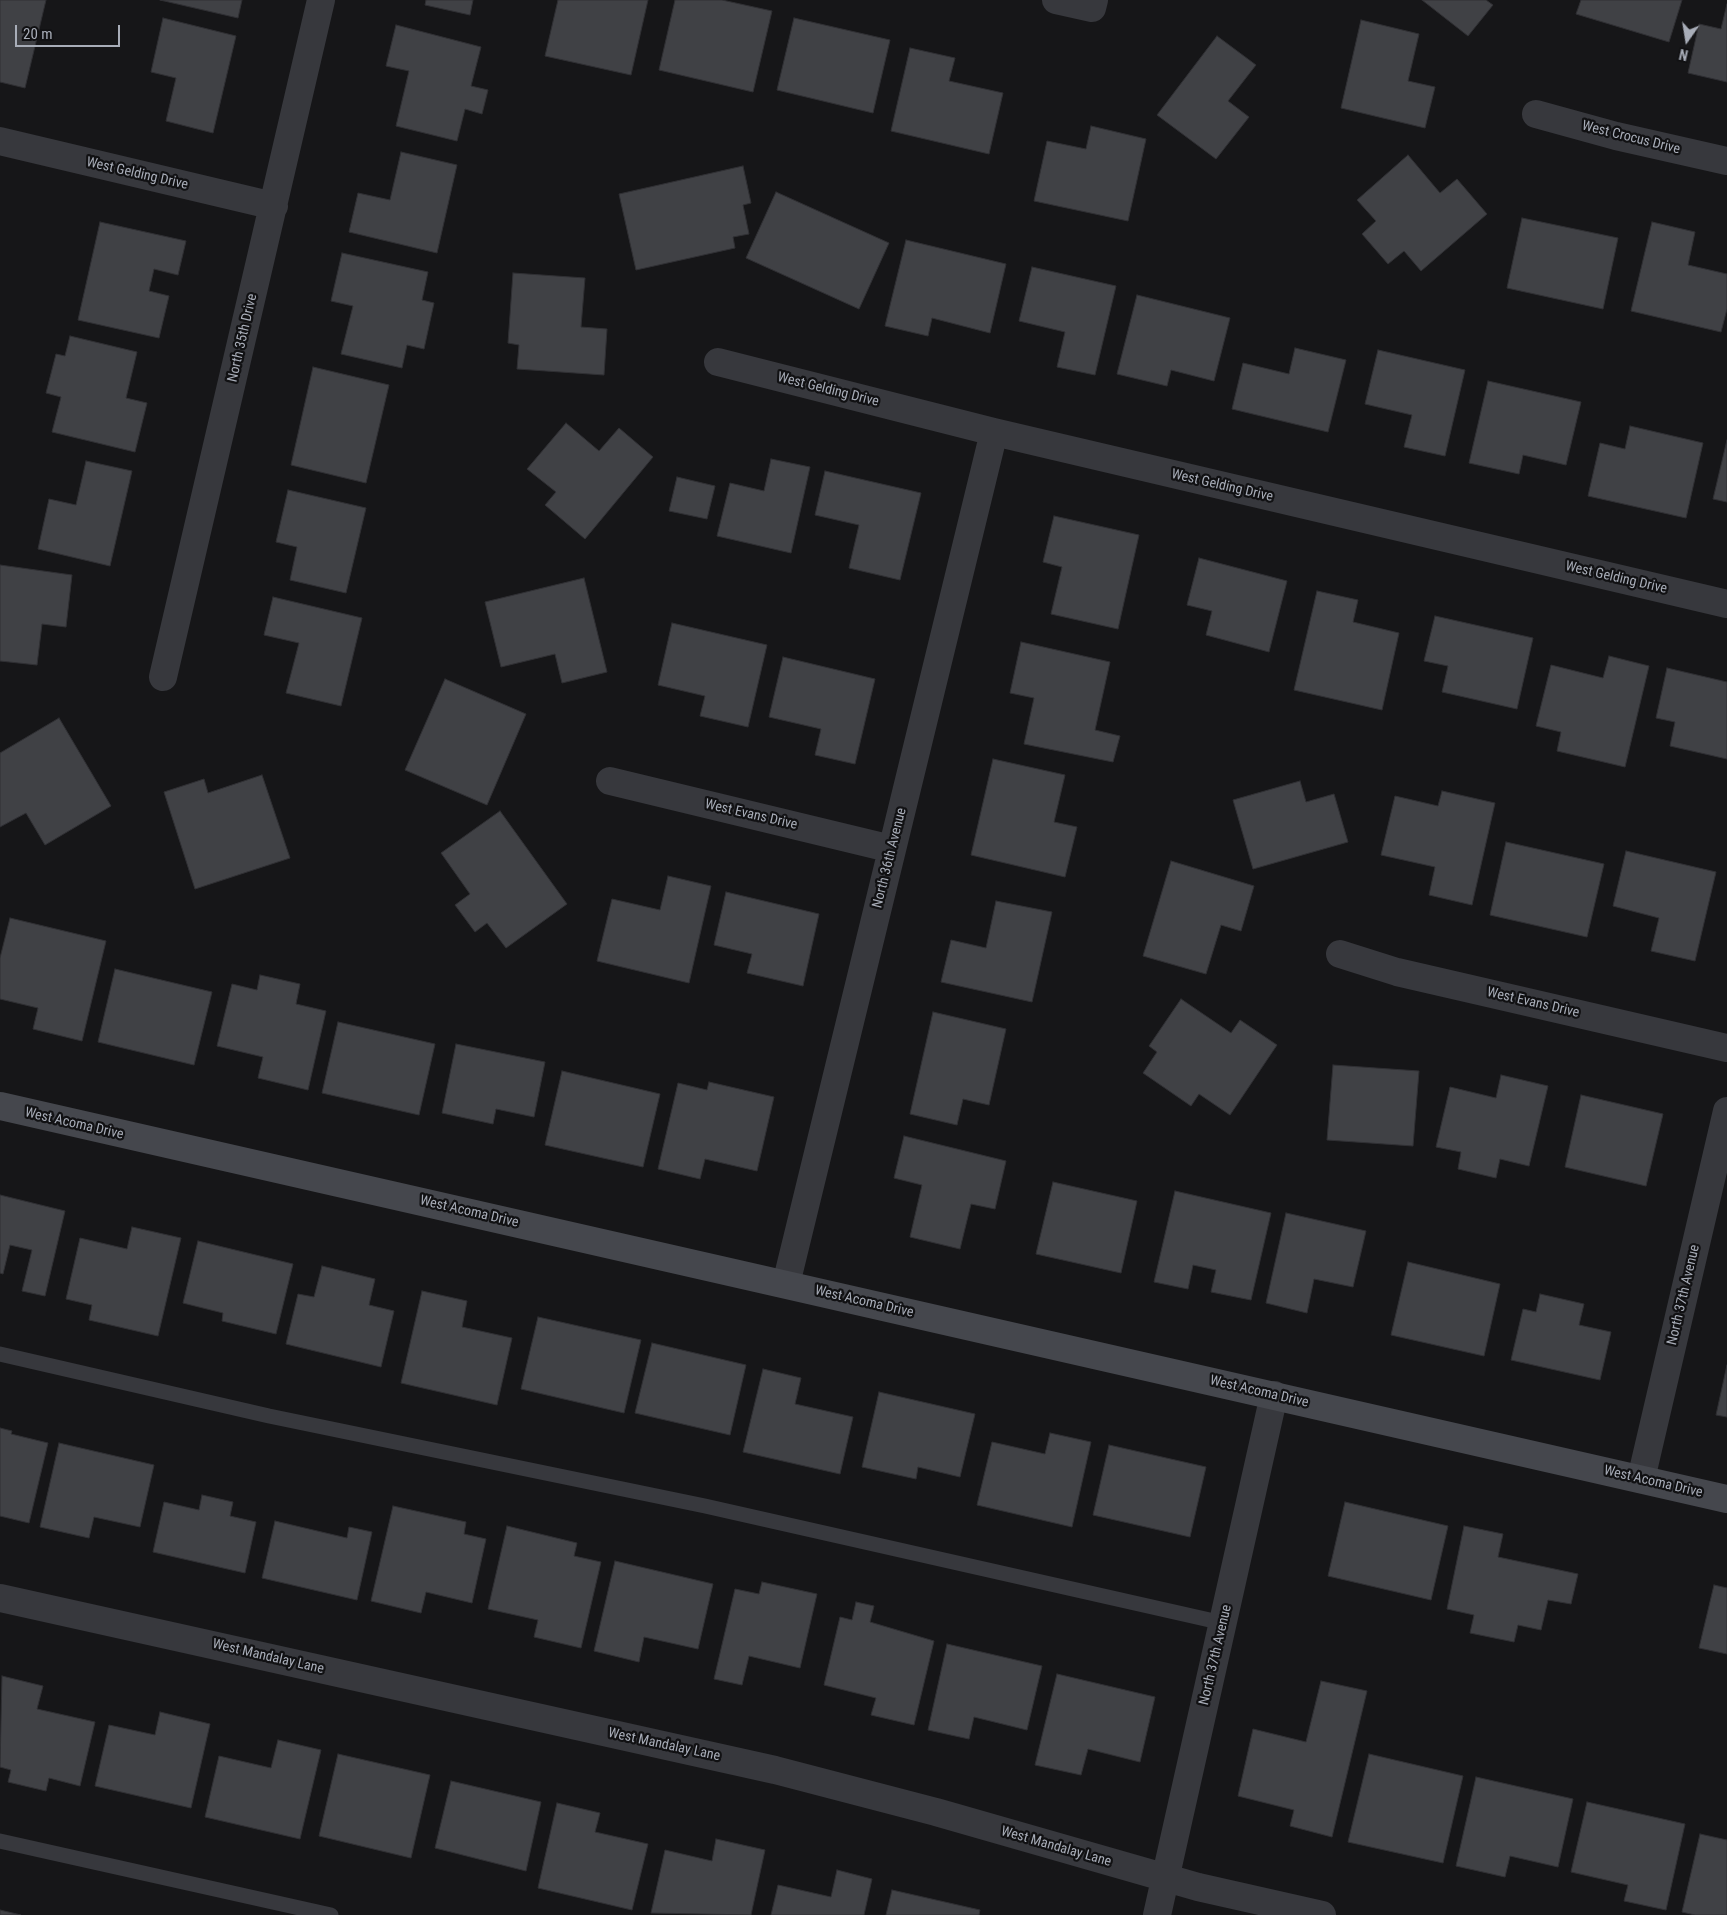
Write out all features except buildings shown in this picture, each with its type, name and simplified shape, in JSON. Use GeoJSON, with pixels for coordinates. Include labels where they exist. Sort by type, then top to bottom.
{"type":"FeatureCollection","features":[{"type":"Feature","properties":{"kind":"street","name":"North 35th Drive"},"geometry":{"type":"LineString","coordinates":[[163,676],[321,0]]}},
{"type":"Feature","properties":{"kind":"street"},"geometry":{"type":"LineString","coordinates":[[1056,0],[1093,4]]}},
{"type":"Feature","properties":{"kind":"street","name":"West Crocus Drive"},"geometry":{"type":"LineString","coordinates":[[1536,114],[1616,136],[1727,161]]}},
{"type":"Feature","properties":{"kind":"street","name":"West Gelding Drive"},"geometry":{"type":"LineString","coordinates":[[0,141],[274,206]]}},
{"type":"Feature","properties":{"kind":"street","name":"West Gelding Drive"},"geometry":{"type":"LineString","coordinates":[[718,362],[994,432],[1727,604]]}},
{"type":"Feature","properties":{"kind":"street","name":"North 36th Avenue"},"geometry":{"type":"LineString","coordinates":[[786,1284],[994,432]]}},
{"type":"Feature","properties":{"kind":"street","name":"West Evans Drive"},"geometry":{"type":"LineString","coordinates":[[610,781],[892,849]]}},
{"type":"Feature","properties":{"kind":"street","name":"West Evans Drive"},"geometry":{"type":"LineString","coordinates":[[1340,954],[1397,972],[1727,1048]]}},
{"type":"Feature","properties":{"kind":"street","name":"West Acoma Drive"},"geometry":{"type":"LineString","coordinates":[[0,1106],[1727,1499]]}},
{"type":"Feature","properties":{"kind":"street","name":"North 37th Avenue"},"geometry":{"type":"LineString","coordinates":[[1641,1479],[1727,1111]]}},
{"type":"Feature","properties":{"kind":"street","name":"North 37th Avenue"},"geometry":{"type":"LineString","coordinates":[[1157,1915],[1274,1395]]}},
{"type":"Feature","properties":{"kind":"street","name":"West Mandalay Lane"},"geometry":{"type":"LineString","coordinates":[[0,1598],[776,1770],[1198,1887],[1322,1915]]}},
{"type":"Feature","properties":{"kind":"lane"},"geometry":{"type":"LineString","coordinates":[[0,1354],[269,1416],[705,1506],[1223,1623]]}},
{"type":"Feature","properties":{"kind":"lane"},"geometry":{"type":"LineString","coordinates":[[0,1841],[331,1915]]}}]}
